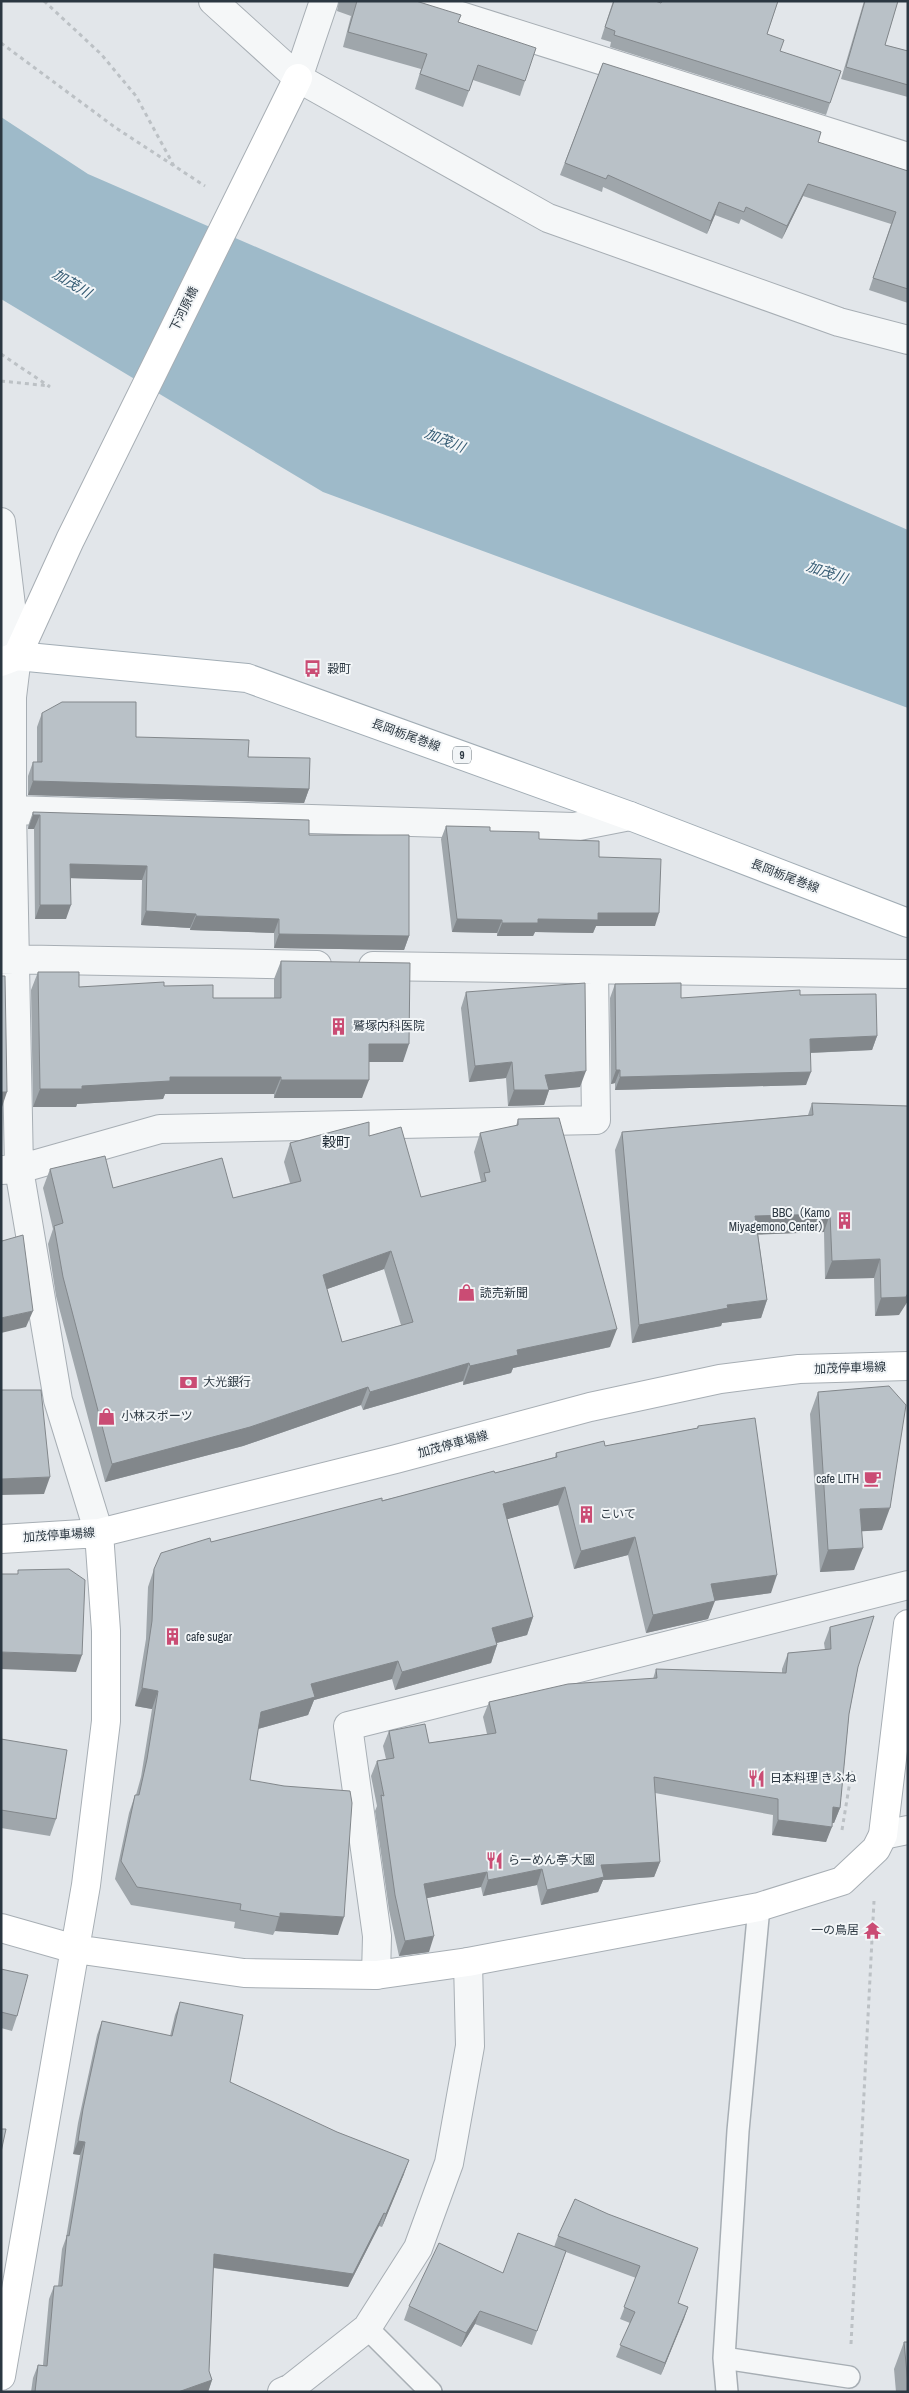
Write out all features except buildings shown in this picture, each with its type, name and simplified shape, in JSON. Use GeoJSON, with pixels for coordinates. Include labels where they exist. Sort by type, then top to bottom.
{"type":"FeatureCollection","features":[{"type":"Feature","properties":{"kind":"street"},"geometry":{"type":"LineString","coordinates":[[213,1],[298,78],[548,218],[839,322],[908,340]]}},
{"type":"Feature","properties":{"kind":"street"},"geometry":{"type":"LineString","coordinates":[[298,78],[324,1]]}},
{"type":"Feature","properties":{"kind":"street"},"geometry":{"type":"LineString","coordinates":[[413,1],[908,157]]}},
{"type":"Feature","properties":{"kind":"street","name":"下河原橋"},"geometry":{"type":"LineString","coordinates":[[9,659],[70,540],[298,78]]}},
{"type":"Feature","properties":{"kind":"street"},"geometry":{"type":"LineString","coordinates":[[1,522],[9,659],[7,699],[12,810],[8,959],[10,1170],[58,1400],[99,1532],[106,1631],[106,1721],[86,1886],[1,2376]]}},
{"type":"Feature","properties":{"kind":"street","name":"長岡栃尾巻線"},"geometry":{"type":"LineString","coordinates":[[9,659],[247,678],[630,816],[908,923]]}},
{"type":"Feature","properties":{"kind":"street"},"geometry":{"type":"LineString","coordinates":[[12,810],[574,827],[630,816]]}},
{"type":"Feature","properties":{"kind":"street"},"geometry":{"type":"LineString","coordinates":[[8,959],[908,974]]}},
{"type":"Feature","properties":{"kind":"street"},"geometry":{"type":"LineString","coordinates":[[10,1170],[160,1129],[596,1120],[594,970]]}},
{"type":"Feature","properties":{"kind":"street","name":"加茂停車場線"},"geometry":{"type":"LineString","coordinates":[[1,1539],[99,1532],[396,1459],[590,1407],[720,1379],[799,1369],[908,1366]]}},
{"type":"Feature","properties":{"kind":"street"},"geometry":{"type":"LineString","coordinates":[[376,1975],[377,1936],[348,1726],[908,1585]]}},
{"type":"Feature","properties":{"kind":"street"},"geometry":{"type":"LineString","coordinates":[[1,1928],[75,1949],[244,1973],[376,1975],[468,1962],[759,1907],[842,1881],[889,1838],[908,1624]]}},
{"type":"Feature","properties":{"kind":"street"},"geometry":{"type":"LineString","coordinates":[[282,2392],[291,2388],[367,2328],[418,2248],[449,2163],[470,2046],[468,1962]]}},
{"type":"Feature","properties":{"kind":"lane"},"geometry":{"type":"LineString","coordinates":[[727,2392],[724,2358],[738,2132],[759,1907]]}},
{"type":"Feature","properties":{"kind":"lane"},"geometry":{"type":"LineString","coordinates":[[367,2328],[431,2392]]}},
{"type":"Feature","properties":{"kind":"lane"},"geometry":{"type":"LineString","coordinates":[[724,2358],[849,2377]]}},
{"type":"Feature","properties":{"kind":"path"},"geometry":{"type":"LineString","coordinates":[[44,1],[101,54],[136,96],[175,168]]}},
{"type":"Feature","properties":{"kind":"path"},"geometry":{"type":"LineString","coordinates":[[1,43],[116,128],[211,190]]}},
{"type":"Feature","properties":{"kind":"path"},"geometry":{"type":"LineString","coordinates":[[1,354],[50,386],[1,381]]}},
{"type":"Feature","properties":{"kind":"path"},"geometry":{"type":"LineString","coordinates":[[841,1838],[854,1762]]}},
{"type":"Feature","properties":{"kind":"path"},"geometry":{"type":"LineString","coordinates":[[849,2377],[889,1838]]}},
{"type":"Feature","properties":{"kind":"water","name":"加茂川"},"geometry":{"type":"Polygon","coordinates":[[[1,117],[88,174],[908,530],[908,708],[323,492],[1,299],[1,117]]]}},
{"type":"Feature","properties":{"kind":"place","name":"穀町"},"geometry":{"type":"Point","coordinates":[313,669]}},
{"type":"Feature","properties":{"kind":"place","name":"鷲塚内科医院"},"geometry":{"type":"Point","coordinates":[339,1026]}},
{"type":"Feature","properties":{"kind":"place","name":"BBC（Kamo Miyagemono Center）"},"geometry":{"type":"Point","coordinates":[844,1220]}},
{"type":"Feature","properties":{"kind":"place","name":"読売新聞"},"geometry":{"type":"Point","coordinates":[466,1293]}},
{"type":"Feature","properties":{"kind":"place","name":"大光銀行"},"geometry":{"type":"Point","coordinates":[189,1382]}},
{"type":"Feature","properties":{"kind":"place","name":"小林スポーツ"},"geometry":{"type":"Point","coordinates":[107,1416]}},
{"type":"Feature","properties":{"kind":"place","name":"cafe LITH"},"geometry":{"type":"Point","coordinates":[873,1479]}},
{"type":"Feature","properties":{"kind":"place","name":"こいて"},"geometry":{"type":"Point","coordinates":[586,1514]}},
{"type":"Feature","properties":{"kind":"place","name":"cafe sugar"},"geometry":{"type":"Point","coordinates":[172,1637]}},
{"type":"Feature","properties":{"kind":"place","name":"日本料理 きふね"},"geometry":{"type":"Point","coordinates":[756,1778]}},
{"type":"Feature","properties":{"kind":"place","name":"らーめん亭 大國"},"geometry":{"type":"Point","coordinates":[494,1860]}},
{"type":"Feature","properties":{"kind":"place","name":"一の鳥居"},"geometry":{"type":"Point","coordinates":[873,1930]}},
{"type":"Feature","properties":{"kind":"district","name":"穀町"},"geometry":{"type":"Point","coordinates":[336,1142]}}]}
